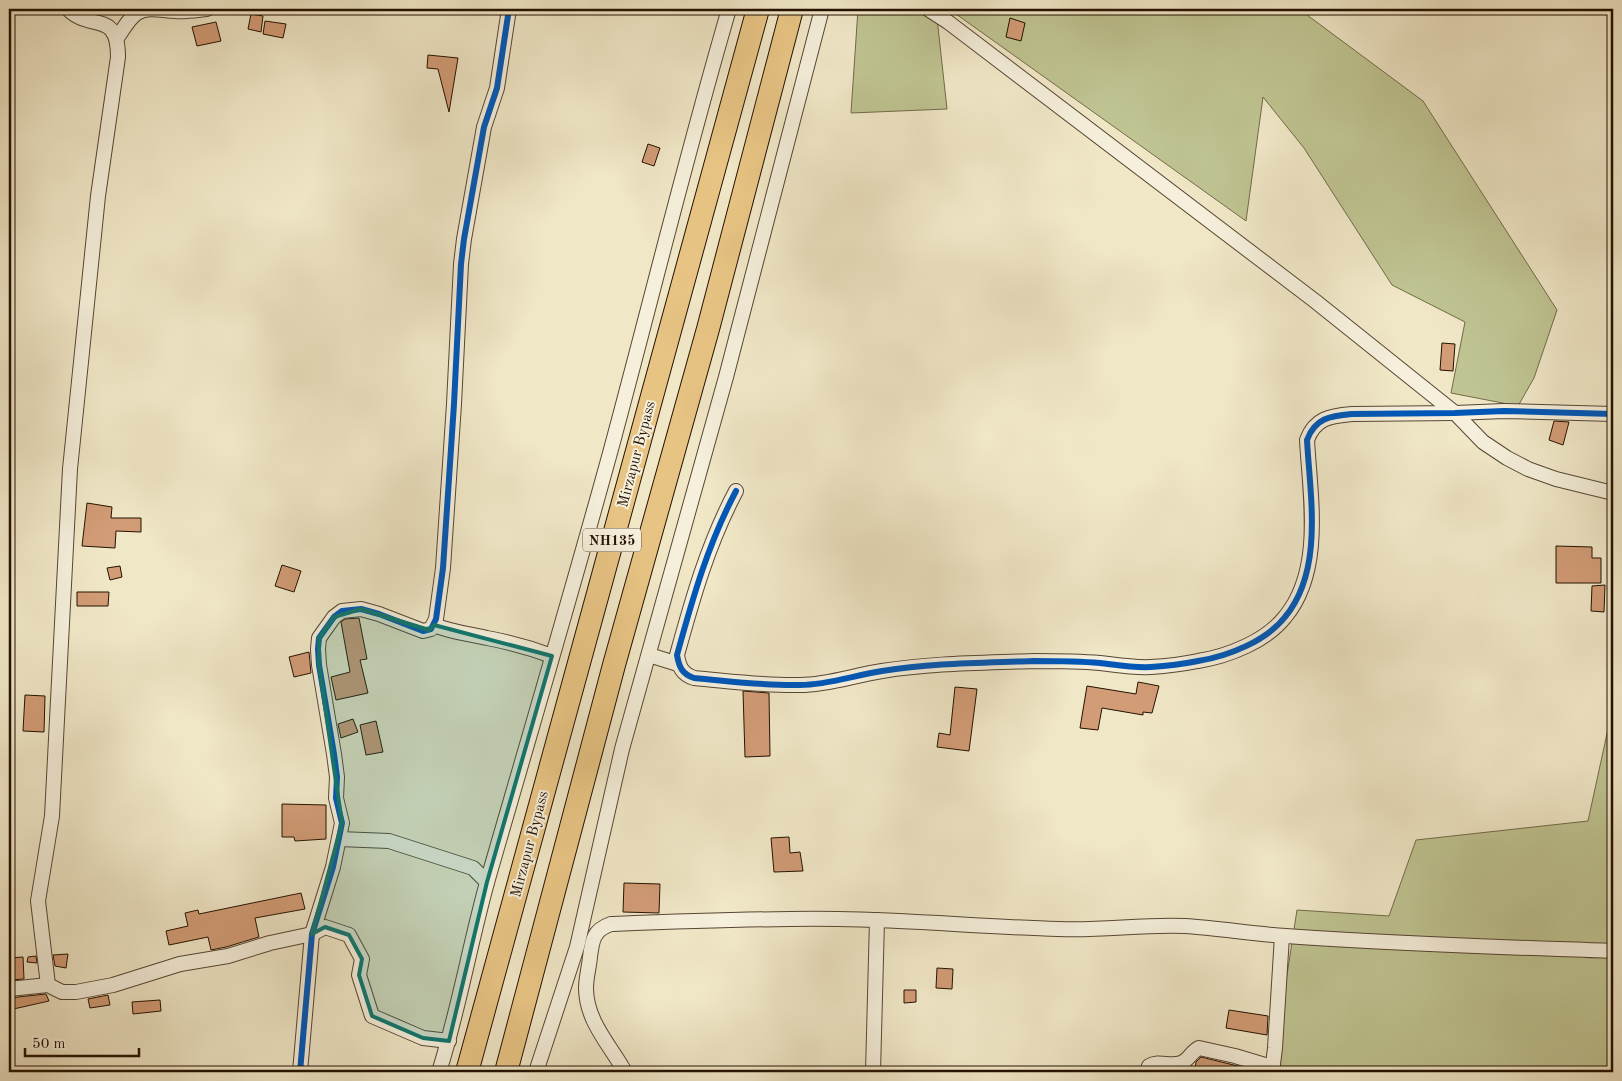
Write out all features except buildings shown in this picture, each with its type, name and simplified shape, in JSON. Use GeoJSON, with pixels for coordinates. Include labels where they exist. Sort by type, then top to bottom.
{"type":"FeatureCollection","features":[{"type":"Feature","properties":{"kind":"highway","name":"Mirzapur Bypass"},"geometry":{"type":"LineString","coordinates":[[467,1072],[758,9]]}},
{"type":"Feature","properties":{"kind":"highway","name":"NH135"},"geometry":{"type":"LineString","coordinates":[[506,1072],[612,675],[708,329],[792,9]]}},
{"type":"Feature","properties":{"kind":"street"},"geometry":{"type":"LineString","coordinates":[[48,985],[38,901],[52,816],[70,469],[98,196],[118,58],[117,38],[113,30],[76,15],[68,9]]}},
{"type":"Feature","properties":{"kind":"street"},"geometry":{"type":"LineString","coordinates":[[117,38],[128,21],[144,10],[185,11],[207,9]]}},
{"type":"Feature","properties":{"kind":"street"},"geometry":{"type":"LineString","coordinates":[[300,1072],[312,934],[333,867],[342,823],[336,798],[337,777],[319,665],[319,638],[334,617],[342,611],[361,609],[380,614],[423,631],[431,629],[434,625],[438,610],[443,568],[464,239],[484,127],[497,88],[509,9]]}},
{"type":"Feature","properties":{"kind":"street"},"geometry":{"type":"LineString","coordinates":[[439,1072],[449,1041],[487,882],[516,786],[609,454],[701,106],[729,9]]}},
{"type":"Feature","properties":{"kind":"street"},"geometry":{"type":"LineString","coordinates":[[536,1072],[577,947],[622,749],[726,377],[822,9]]}},
{"type":"Feature","properties":{"kind":"street"},"geometry":{"type":"LineString","coordinates":[[928,9],[948,22],[1315,301],[1455,413],[1483,442],[1528,469],[1613,493]]}},
{"type":"Feature","properties":{"kind":"street"},"geometry":{"type":"LineString","coordinates":[[736,490],[711,543],[692,599],[677,655],[678,664],[686,675],[694,678],[802,685],[882,671],[920,667],[1068,661],[1150,667],[1200,661],[1221,656],[1249,644],[1273,630],[1286,617],[1304,582],[1310,554],[1312,529],[1307,440],[1310,431],[1317,423],[1338,416],[1352,414],[1504,411],[1613,414]]}},
{"type":"Feature","properties":{"kind":"street"},"geometry":{"type":"LineString","coordinates":[[434,625],[448,631],[489,638],[552,656]]}},
{"type":"Feature","properties":{"kind":"street"},"geometry":{"type":"LineString","coordinates":[[649,655],[678,664]]}},
{"type":"Feature","properties":{"kind":"street"},"geometry":{"type":"LineString","coordinates":[[339,839],[389,841],[473,868],[487,882]]}},
{"type":"Feature","properties":{"kind":"street"},"geometry":{"type":"LineString","coordinates":[[625,1072],[594,1022],[587,999],[592,941],[600,928],[611,924],[740,919],[922,921],[996,928],[1068,930],[1185,926],[1282,936],[1613,951]]}},
{"type":"Feature","properties":{"kind":"street"},"geometry":{"type":"LineString","coordinates":[[872,1072],[877,920]]}},
{"type":"Feature","properties":{"kind":"street"},"geometry":{"type":"LineString","coordinates":[[9,989],[48,985],[62,992],[76,992],[113,985],[180,964],[228,956],[270,943],[312,934],[325,927],[349,935],[362,959],[359,975],[372,1016],[423,1038],[449,1041]]}},
{"type":"Feature","properties":{"kind":"street"},"geometry":{"type":"LineString","coordinates":[[1147,1072],[1149,1066],[1155,1063],[1181,1063],[1189,1059],[1194,1051],[1199,1048],[1235,1056],[1272,1070],[1282,936]]}},
{"type":"Feature","properties":{"kind":"highlighted area"},"geometry":{"type":"Polygon","coordinates":[[[361,609],[429,630],[434,625],[552,656],[487,882],[449,1041],[423,1038],[372,1016],[359,975],[362,959],[349,935],[325,927],[312,934],[342,823],[319,665],[319,638],[334,617],[361,609]]]}},
{"type":"Feature","properties":{"kind":"green space"},"geometry":{"type":"Polygon","coordinates":[[[858,9],[936,9],[947,109],[851,113],[858,9]]]}},
{"type":"Feature","properties":{"kind":"green space"},"geometry":{"type":"Polygon","coordinates":[[[949,9],[1299,9],[1423,101],[1557,310],[1534,378],[1518,406],[1451,393],[1465,322],[1392,285],[1304,148],[1263,97],[1246,221],[949,9]]]}},
{"type":"Feature","properties":{"kind":"green space"},"geometry":{"type":"Polygon","coordinates":[[[1613,706],[1613,1072],[1272,1072],[1297,910],[1389,916],[1416,840],[1588,821],[1613,706]]]}},
{"type":"Feature","properties":{"kind":"cycle path"},"geometry":{"type":"LineString","coordinates":[[300,1072],[312,934],[333,867],[342,823],[336,798],[337,777],[319,665],[319,638],[334,617],[342,611],[361,609],[423,631],[431,629],[436,619],[443,568],[461,264],[484,127],[497,88],[509,9]]}},
{"type":"Feature","properties":{"kind":"cycle path"},"geometry":{"type":"LineString","coordinates":[[736,491],[709,551],[677,655],[682,670],[694,678],[774,685],[810,685],[920,666],[1033,661],[1091,662],[1138,667],[1163,666],[1210,659],[1234,651],[1268,633],[1285,617],[1297,598],[1305,577],[1310,555],[1312,508],[1307,440],[1314,427],[1324,419],[1352,414],[1504,411],[1613,414]]}}]}
